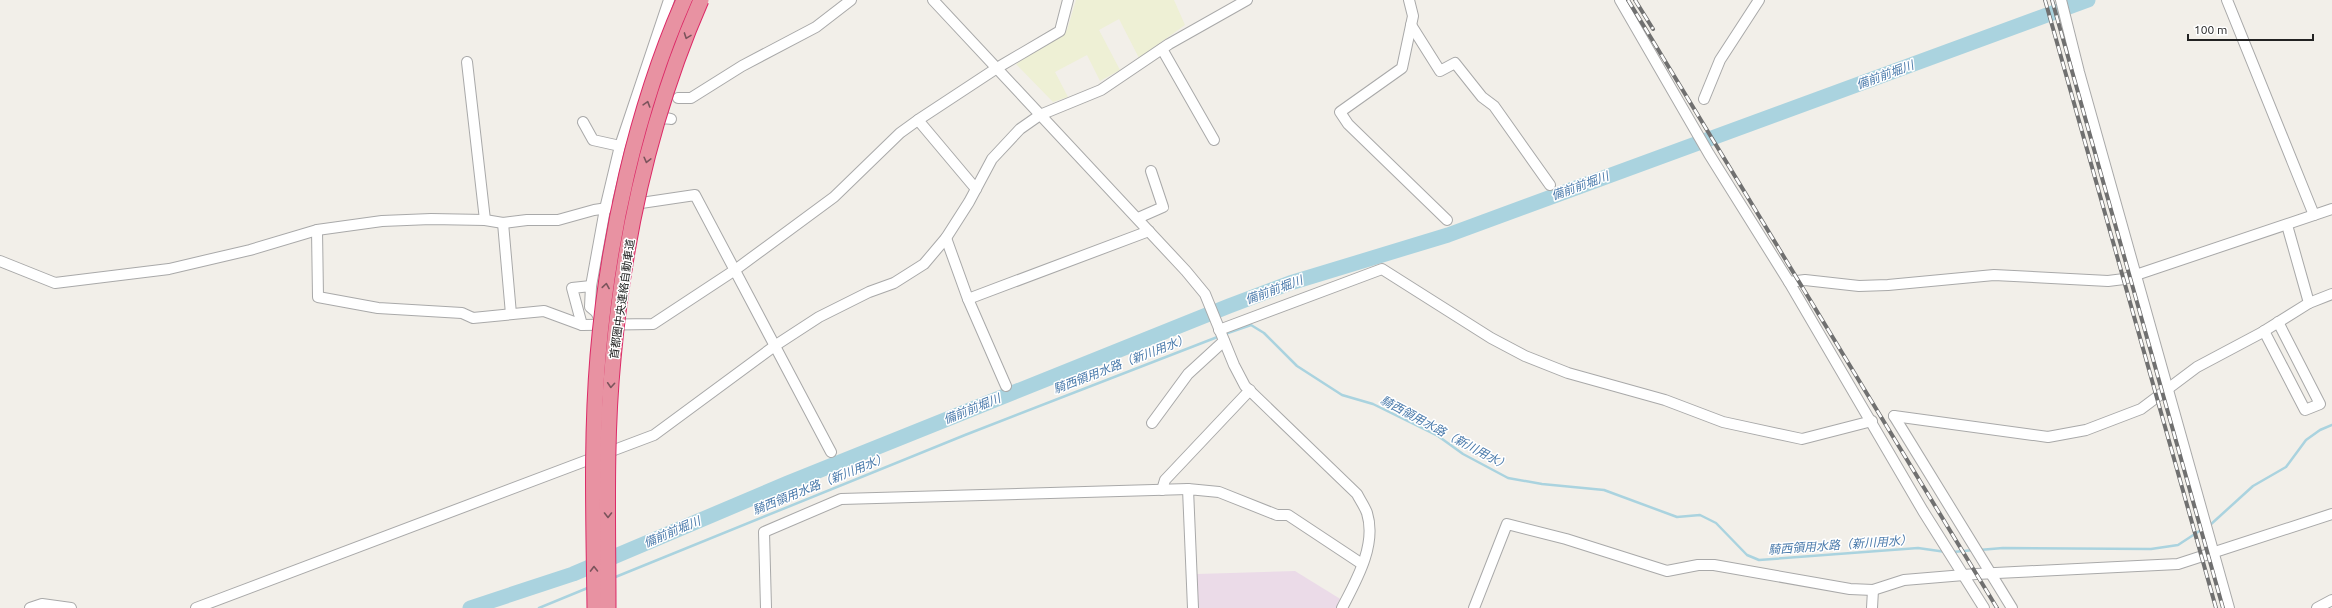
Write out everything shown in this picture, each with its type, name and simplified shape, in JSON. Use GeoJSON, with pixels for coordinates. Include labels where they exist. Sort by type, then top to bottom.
{"type":"FeatureCollection","features":[{"type":"Feature","properties":{"kind":"highway","name":"首都圏中央連絡自動車道"},"geometry":{"type":"LineString","coordinates":[[595,608],[593,467],[598,357],[603,308],[611,254],[637,140],[656,74],[684,0]]}},
{"type":"Feature","properties":{"kind":"highway","name":"首都圏中央連絡自動車道"},"geometry":{"type":"LineString","coordinates":[[608,608],[609,417],[613,359],[626,257],[653,137],[671,79],[701,0]]}},
{"type":"Feature","properties":{"kind":"street"},"geometry":{"type":"LineString","coordinates":[[603,325],[596,312],[590,307],[591,286],[605,209],[621,143],[669,0]]}},
{"type":"Feature","properties":{"kind":"street"},"geometry":{"type":"LineString","coordinates":[[678,98],[691,98],[742,66],[816,27],[851,0]]}},
{"type":"Feature","properties":{"kind":"street"},"geometry":{"type":"LineString","coordinates":[[933,0],[1186,271],[1205,294],[1234,365],[1250,390],[1357,494],[1367,514],[1370,537],[1362,564],[1342,608]]}},
{"type":"Feature","properties":{"kind":"street"},"geometry":{"type":"LineString","coordinates":[[317,230],[318,298],[378,308],[462,313],[473,318],[544,311],[582,325],[653,324],[735,270],[834,197],[900,133],[918,120],[997,68],[1060,31],[1068,0]]}},
{"type":"Feature","properties":{"kind":"street"},"geometry":{"type":"LineString","coordinates":[[196,608],[654,435],[776,345],[819,317],[869,292],[894,283],[924,264],[946,238],[976,189],[992,159],[1020,129],[1040,115],[1101,90],[1162,48],[1247,0]]}},
{"type":"Feature","properties":{"kind":"street"},"geometry":{"type":"LineString","coordinates":[[1409,0],[1414,16],[1402,68],[1340,112],[1348,124],[1447,220]]}},
{"type":"Feature","properties":{"kind":"street"},"geometry":{"type":"LineString","coordinates":[[1620,0],[1694,124],[1696,132],[1789,282],[1924,511],[1984,608]]}},
{"type":"Feature","properties":{"kind":"street"},"geometry":{"type":"LineString","coordinates":[[1704,99],[1720,60],[1759,0]]}},
{"type":"Feature","properties":{"kind":"street"},"geometry":{"type":"LineString","coordinates":[[2061,0],[2079,72],[2229,608]]}},
{"type":"Feature","properties":{"kind":"street"},"geometry":{"type":"LineString","coordinates":[[2227,0],[2314,215]]}},
{"type":"Feature","properties":{"kind":"street"},"geometry":{"type":"LineString","coordinates":[[1412,25],[1440,70],[1455,63],[1482,97],[1494,106],[1550,184]]}},
{"type":"Feature","properties":{"kind":"street"},"geometry":{"type":"LineString","coordinates":[[1162,48],[1214,140]]}},
{"type":"Feature","properties":{"kind":"street"},"geometry":{"type":"LineString","coordinates":[[467,62],[485,220]]}},
{"type":"Feature","properties":{"kind":"street"},"geometry":{"type":"LineString","coordinates":[[583,122],[593,140],[621,143],[639,136],[664,117],[671,118]]}},
{"type":"Feature","properties":{"kind":"street"},"geometry":{"type":"LineString","coordinates":[[918,120],[976,189]]}},
{"type":"Feature","properties":{"kind":"street"},"geometry":{"type":"LineString","coordinates":[[1138,218],[1163,208],[1151,171]]}},
{"type":"Feature","properties":{"kind":"street"},"geometry":{"type":"LineString","coordinates":[[0,261],[55,283],[169,269],[250,250],[317,230],[382,221],[431,219],[485,220],[503,223],[527,220],[558,220],[605,209],[695,195],[776,345],[831,452]]}},
{"type":"Feature","properties":{"kind":"street"},"geometry":{"type":"LineString","coordinates":[[1789,282],[1805,280],[1859,286],[1888,286],[1994,275],[2108,281],[2124,279],[2332,209]]}},
{"type":"Feature","properties":{"kind":"street"},"geometry":{"type":"LineString","coordinates":[[503,223],[511,314]]}},
{"type":"Feature","properties":{"kind":"street"},"geometry":{"type":"LineString","coordinates":[[2287,225],[2309,303]]}},
{"type":"Feature","properties":{"kind":"street"},"geometry":{"type":"LineString","coordinates":[[968,299],[1149,231]]}},
{"type":"Feature","properties":{"kind":"street"},"geometry":{"type":"LineString","coordinates":[[946,238],[968,299],[1006,386]]}},
{"type":"Feature","properties":{"kind":"street"},"geometry":{"type":"LineString","coordinates":[[1219,330],[1382,269],[1491,338],[1525,356],[1568,373],[1665,400],[1723,422],[1802,439],[1872,421]]}},
{"type":"Feature","properties":{"kind":"street"},"geometry":{"type":"LineString","coordinates":[[582,325],[572,288],[591,286]]}},
{"type":"Feature","properties":{"kind":"street"},"geometry":{"type":"LineString","coordinates":[[2012,608],[1894,416],[2048,437],[2086,430],[2141,409],[2197,367],[2264,332],[2309,303],[2332,294]]}},
{"type":"Feature","properties":{"kind":"street"},"geometry":{"type":"LineString","coordinates":[[2264,332],[2305,410],[2320,404],[2278,322]]}},
{"type":"Feature","properties":{"kind":"street"},"geometry":{"type":"LineString","coordinates":[[1152,423],[1188,374],[1224,341]]}},
{"type":"Feature","properties":{"kind":"street"},"geometry":{"type":"LineString","coordinates":[[1162,490],[1165,480],[1250,390]]}},
{"type":"Feature","properties":{"kind":"street"},"geometry":{"type":"LineString","coordinates":[[766,608],[764,532],[841,499],[1188,489],[1219,492],[1276,515],[1288,515],[1362,564]]}},
{"type":"Feature","properties":{"kind":"street"},"geometry":{"type":"LineString","coordinates":[[1188,489],[1193,608]]}},
{"type":"Feature","properties":{"kind":"street"},"geometry":{"type":"LineString","coordinates":[[1474,608],[1507,524],[1566,539],[1667,571],[1698,565],[1714,565],[1850,590],[1873,590],[1904,580],[1991,573],[2178,564],[2332,514]]}},
{"type":"Feature","properties":{"kind":"street"},"geometry":{"type":"LineString","coordinates":[[1872,608],[1873,590]]}},
{"type":"Feature","properties":{"kind":"street"},"geometry":{"type":"LineString","coordinates":[[2316,608],[2332,600]]}},
{"type":"Feature","properties":{"kind":"street"},"geometry":{"type":"LineString","coordinates":[[30,608],[42,604],[72,608]]}},
{"type":"Feature","properties":{"kind":"shaded area"},"geometry":{"type":"Polygon","coordinates":[[[1295,571],[1342,600],[1338,608],[1198,608],[1197,574],[1295,571]]]}},
{"type":"Feature","properties":{"kind":"green space"},"geometry":{"type":"Polygon","coordinates":[[[1076,0],[1174,0],[1185,25],[1139,58],[1119,19],[1099,30],[1120,70],[1100,81],[1087,55],[1055,72],[1068,97],[1053,102],[1016,64],[1067,30],[1076,0]]]}},
{"type":"Feature","properties":{"kind":"waterway","name":"備前前堀川"},"geometry":{"type":"LineString","coordinates":[[470,608],[573,574],[788,483],[1229,306],[1290,283],[1448,235],[2088,0]]}},
{"type":"Feature","properties":{"kind":"waterway","name":"騎西領用水路（新川用水）"},"geometry":{"type":"LineString","coordinates":[[1225,334],[1251,325],[1264,333],[1297,366],[1342,395],[1373,404],[1438,436],[1463,454],[1508,478],[1542,484],[1604,490],[1677,517],[1700,515],[1716,523],[1747,555],[1759,560],[1918,548],[1946,552]]}},
{"type":"Feature","properties":{"kind":"waterway","name":"騎西領用水路（新川用水）"},"geometry":{"type":"LineString","coordinates":[[613,578],[965,435],[1220,336]]}},
{"type":"Feature","properties":{"kind":"waterway","name":"騎西領用水路（新川用水）"},"geometry":{"type":"LineString","coordinates":[[2209,526],[2253,486],[2286,467],[2306,440],[2320,430],[2332,425]]}},
{"type":"Feature","properties":{"kind":"waterway","name":"騎西領用水路（新川用水）"},"geometry":{"type":"LineString","coordinates":[[1979,550],[2003,548],[2151,549],[2178,545],[2204,528]]}},
{"type":"Feature","properties":{"kind":"waterway","name":"騎西領用水路（新川用水）"},"geometry":{"type":"LineString","coordinates":[[1953,552],[1974,550]]}},
{"type":"Feature","properties":{"kind":"waterway","name":"騎西領用水路（新川用水）"},"geometry":{"type":"LineString","coordinates":[[539,608],[590,587]]}},
{"type":"Feature","properties":{"kind":"railway"},"geometry":{"type":"LineString","coordinates":[[1628,0],[1997,608]]}},
{"type":"Feature","properties":{"kind":"railway"},"geometry":{"type":"LineString","coordinates":[[1635,0],[1653,29]]}},
{"type":"Feature","properties":{"kind":"railway"},"geometry":{"type":"LineString","coordinates":[[2045,0],[2216,608]]}},
{"type":"Feature","properties":{"kind":"railway"},"geometry":{"type":"LineString","coordinates":[[2052,0],[2223,608]]}}]}
